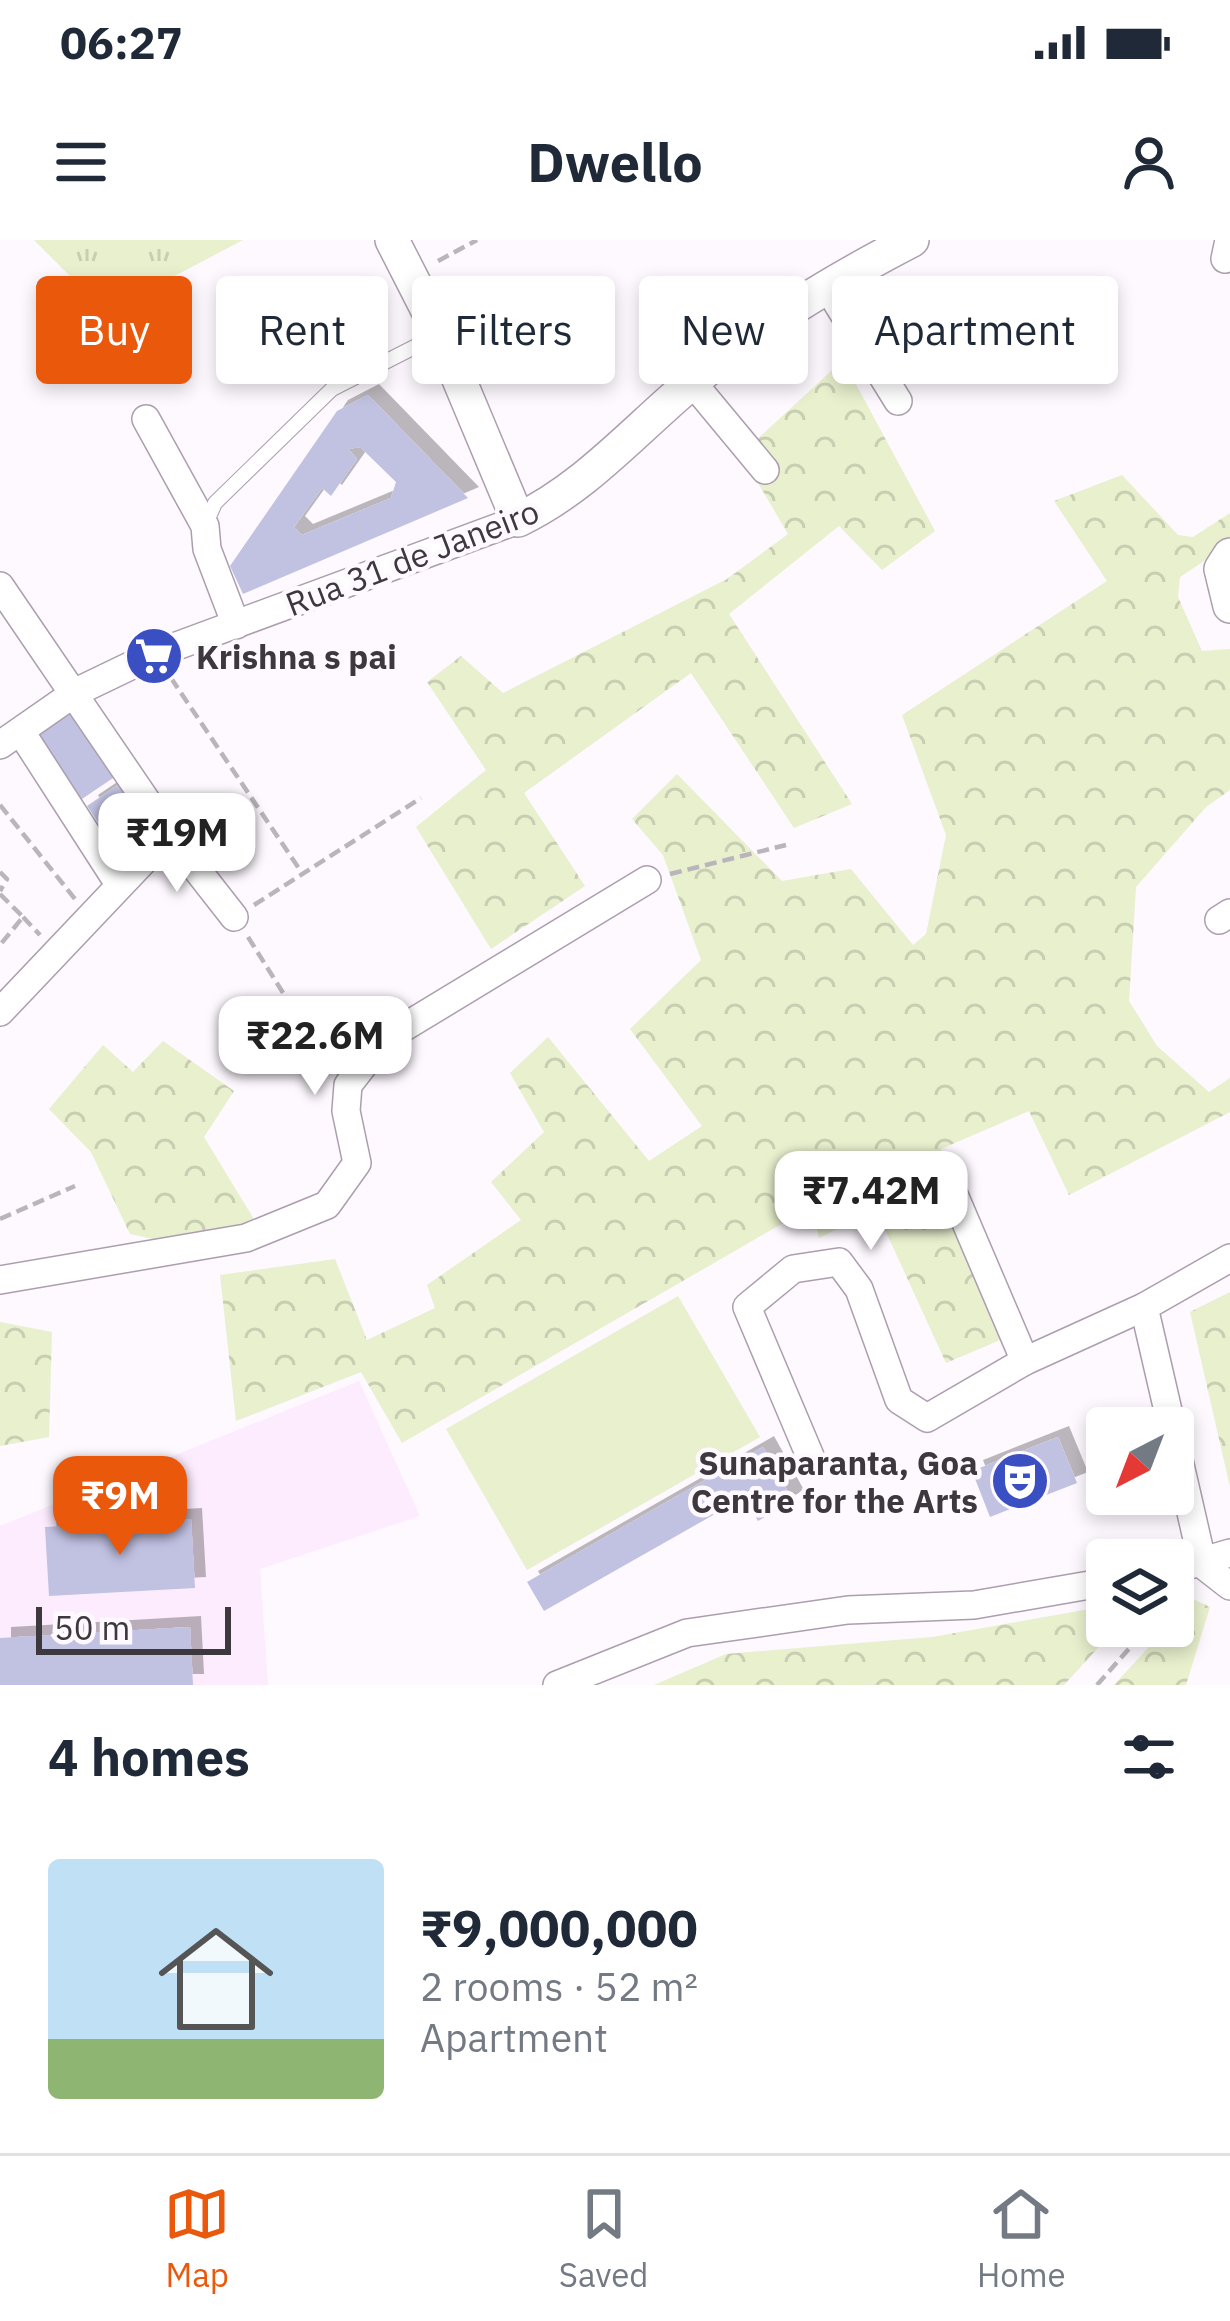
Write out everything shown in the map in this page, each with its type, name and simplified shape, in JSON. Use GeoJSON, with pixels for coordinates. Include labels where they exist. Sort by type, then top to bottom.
{"type":"FeatureCollection","features":[{"type":"Feature","properties":{"kind":"street"},"geometry":{"type":"LineString","coordinates":[[392,240],[412,279]]}},
{"type":"Feature","properties":{"kind":"street","name":"Rua 31 de Janeiro"},"geometry":{"type":"LineString","coordinates":[[808,298],[912,240]]}},
{"type":"Feature","properties":{"kind":"street"},"geometry":{"type":"LineString","coordinates":[[826,285],[898,400]]}},
{"type":"Feature","properties":{"kind":"street"},"geometry":{"type":"LineString","coordinates":[[461,384],[518,520]]}},
{"type":"Feature","properties":{"kind":"street","name":"Rua 31 de Janeiro"},"geometry":{"type":"LineString","coordinates":[[10,738],[76,692],[155,654],[518,520],[559,500],[690,384]]}},
{"type":"Feature","properties":{"kind":"street"},"geometry":{"type":"LineString","coordinates":[[694,384],[765,470]]}},
{"type":"Feature","properties":{"kind":"street"},"geometry":{"type":"LineString","coordinates":[[146,419],[205,526],[207,549],[236,625]]}},
{"type":"Feature","properties":{"kind":"street"},"geometry":{"type":"LineString","coordinates":[[1230,555],[1221,569],[1230,606]]}},
{"type":"Feature","properties":{"kind":"street"},"geometry":{"type":"LineString","coordinates":[[0,586],[169,835],[234,917]]}},
{"type":"Feature","properties":{"kind":"street"},"geometry":{"type":"LineString","coordinates":[[10,738],[118,884]]}},
{"type":"Feature","properties":{"kind":"street"},"geometry":{"type":"LineString","coordinates":[[0,1012],[169,835]]}},
{"type":"Feature","properties":{"kind":"street"},"geometry":{"type":"LineString","coordinates":[[0,1280],[246,1238],[327,1205],[357,1163],[346,1111],[348,1085],[383,1040],[647,880]]}},
{"type":"Feature","properties":{"kind":"street"},"geometry":{"type":"LineString","coordinates":[[916,1166],[946,1176],[1024,1361]]}},
{"type":"Feature","properties":{"kind":"street"},"geometry":{"type":"LineString","coordinates":[[810,1456],[747,1307],[793,1269],[839,1262],[859,1289],[899,1400],[927,1418],[1024,1361],[1144,1307],[1230,1258]]}},
{"type":"Feature","properties":{"kind":"street"},"geometry":{"type":"LineString","coordinates":[[1144,1307],[1167,1407]]}},
{"type":"Feature","properties":{"kind":"street"},"geometry":{"type":"LineString","coordinates":[[1191,1515],[1203,1565],[1230,1586]]}},
{"type":"Feature","properties":{"kind":"street"},"geometry":{"type":"LineString","coordinates":[[1194,1566],[1230,1553]]}},
{"type":"Feature","properties":{"kind":"street"},"geometry":{"type":"LineString","coordinates":[[557,1685],[687,1633],[848,1610],[974,1605],[1086,1586]]}},
{"type":"Feature","properties":{"kind":"lane"},"geometry":{"type":"LineString","coordinates":[[205,526],[215,503],[332,389],[412,348]]}},
{"type":"Feature","properties":{"kind":"path"},"geometry":{"type":"LineString","coordinates":[[428,267],[477,240]]}},
{"type":"Feature","properties":{"kind":"path"},"geometry":{"type":"LineString","coordinates":[[155,654],[304,875]]}},
{"type":"Feature","properties":{"kind":"path"},"geometry":{"type":"LineString","coordinates":[[383,1040],[317,1048],[234,917],[421,798]]}},
{"type":"Feature","properties":{"kind":"path"},"geometry":{"type":"LineString","coordinates":[[0,805],[72,896]]}},
{"type":"Feature","properties":{"kind":"path"},"geometry":{"type":"LineString","coordinates":[[647,880],[786,844]]}},
{"type":"Feature","properties":{"kind":"path"},"geometry":{"type":"LineString","coordinates":[[0,872],[7,879],[0,893],[23,917],[0,945]]}},
{"type":"Feature","properties":{"kind":"path"},"geometry":{"type":"LineString","coordinates":[[0,1219],[75,1186]]}},
{"type":"Feature","properties":{"kind":"path"},"geometry":{"type":"LineString","coordinates":[[1097,1685],[1130,1647]]}},
{"type":"Feature","properties":{"kind":"shaded area"},"geometry":{"type":"Polygon","coordinates":[[[359,1381],[420,1516],[260,1569],[268,1685],[0,1685],[0,1526],[359,1381]]]}},
{"type":"Feature","properties":{"kind":"green space"},"geometry":{"type":"Polygon","coordinates":[[[34,240],[243,240],[174,276],[70,276],[34,240]]]}},
{"type":"Feature","properties":{"kind":"green space"},"geometry":{"type":"Polygon","coordinates":[[[832,370],[832,384],[856,384],[935,531],[882,570],[839,526],[729,614],[852,804],[794,828],[691,673],[524,793],[585,886],[491,949],[416,827],[486,770],[427,682],[461,656],[503,693],[727,579],[788,534],[741,454],[832,370]]]}},
{"type":"Feature","properties":{"kind":"green space"},"geometry":{"type":"Polygon","coordinates":[[[1122,475],[1178,535],[1193,537],[1230,513],[1230,544],[1180,577],[1178,597],[1202,651],[1230,649],[1230,790],[1206,807],[1136,887],[1129,1001],[1157,1046],[1209,1092],[1230,1078],[1230,1112],[1069,1195],[1029,1111],[941,1149],[1005,1338],[946,1363],[876,1210],[819,1238],[811,1207],[402,1443],[361,1372],[236,1421],[220,1275],[335,1259],[367,1340],[435,1308],[427,1285],[521,1220],[491,1182],[544,1132],[510,1073],[548,1037],[649,1161],[702,1126],[630,1029],[701,960],[663,855],[632,819],[677,774],[782,881],[851,869],[913,945],[926,934],[946,835],[902,715],[1107,581],[1054,501],[1122,475]]]}},
{"type":"Feature","properties":{"kind":"green space"},"geometry":{"type":"Polygon","coordinates":[[[163,1041],[234,1091],[204,1137],[255,1221],[167,1242],[130,1234],[91,1152],[49,1109],[103,1045],[133,1072],[163,1041]]]}},
{"type":"Feature","properties":{"kind":"green space"},"geometry":{"type":"Polygon","coordinates":[[[1230,1292],[1230,1487],[1190,1312],[1230,1292]]]}},
{"type":"Feature","properties":{"kind":"green space"},"geometry":{"type":"Polygon","coordinates":[[[678,1296],[760,1437],[527,1570],[446,1429],[678,1296]]]}},
{"type":"Feature","properties":{"kind":"green space"},"geometry":{"type":"Polygon","coordinates":[[[0,1322],[52,1332],[49,1437],[0,1446],[0,1322]]]}},
{"type":"Feature","properties":{"kind":"green space"},"geometry":{"type":"Polygon","coordinates":[[[1194,1599],[1210,1607],[1186,1685],[1114,1685],[1149,1647],[1194,1647],[1194,1599]]]}},
{"type":"Feature","properties":{"kind":"green space"},"geometry":{"type":"Polygon","coordinates":[[[1086,1610],[1086,1647],[1099,1647],[1064,1685],[654,1685],[726,1654],[932,1637],[1086,1610]]]}},
{"type":"Feature","properties":{"kind":"building"},"geometry":{"type":"Polygon","coordinates":[[[368,395],[468,498],[243,594],[230,566],[337,411],[368,395]],[[360,447],[348,449],[357,459],[331,496],[322,488],[294,527],[302,535],[391,498],[396,482],[360,447]]]}},
{"type":"Feature","properties":{"kind":"building"},"geometry":{"type":"Polygon","coordinates":[[[70,708],[116,776],[79,801],[33,733],[70,708]]]}},
{"type":"Feature","properties":{"kind":"building"},"geometry":{"type":"Polygon","coordinates":[[[124,781],[156,828],[124,861],[87,806],[124,781]]]}},
{"type":"Feature","properties":{"kind":"building"},"geometry":{"type":"Polygon","coordinates":[[[1058,1437],[1077,1483],[990,1517],[972,1471],[1058,1437]]]}},
{"type":"Feature","properties":{"kind":"building"},"geometry":{"type":"Polygon","coordinates":[[[763,1447],[793,1501],[758,1521],[745,1497],[544,1611],[527,1582],[763,1447]]]}},
{"type":"Feature","properties":{"kind":"building"},"geometry":{"type":"Polygon","coordinates":[[[191,1519],[195,1588],[49,1596],[45,1527],[191,1519]]]}},
{"type":"Feature","properties":{"kind":"building"},"geometry":{"type":"Polygon","coordinates":[[[190,1627],[193,1685],[0,1685],[0,1638],[190,1627]]]}},
{"type":"Feature","properties":{"kind":"place","name":"Krishna s pai"},"geometry":{"type":"Point","coordinates":[154,656]}},
{"type":"Feature","properties":{"kind":"place","name":"Sunaparanta, Goa Centre for the Arts"},"geometry":{"type":"Point","coordinates":[1020,1481]}}]}
